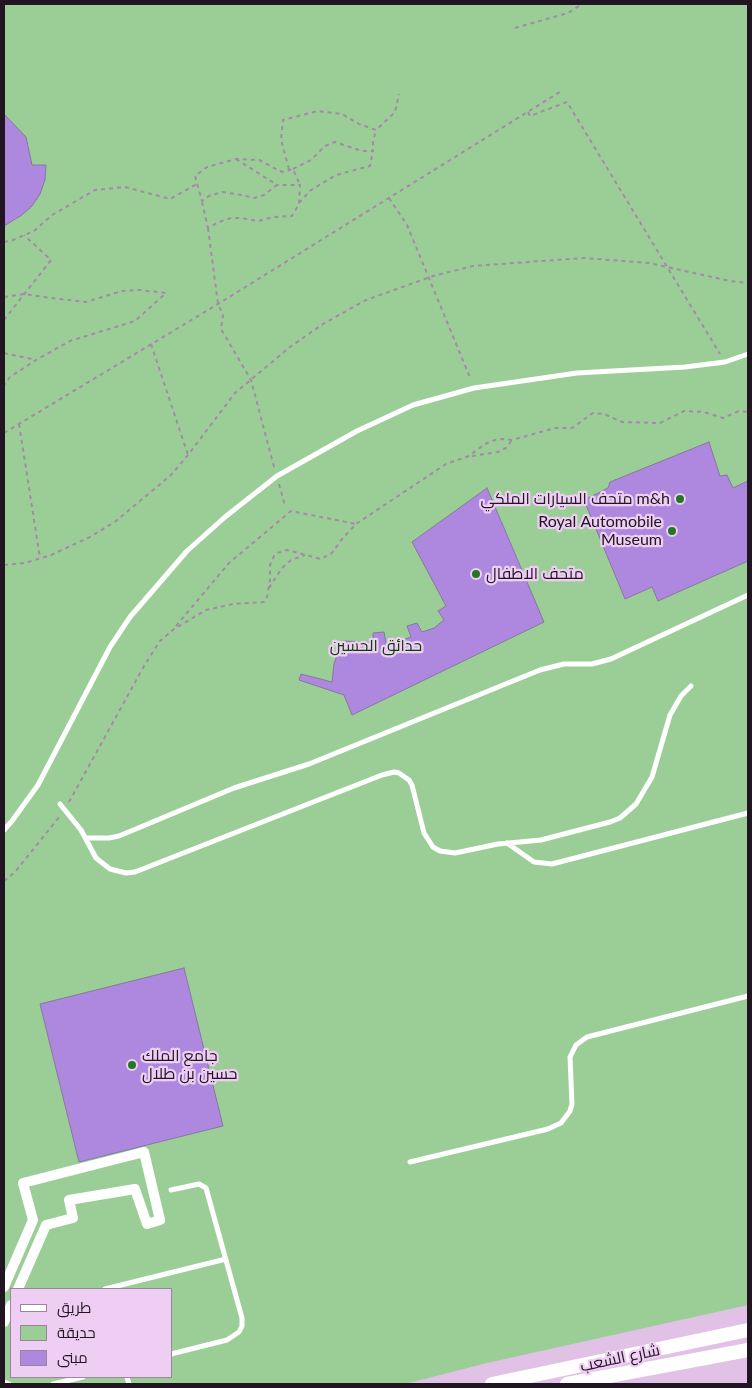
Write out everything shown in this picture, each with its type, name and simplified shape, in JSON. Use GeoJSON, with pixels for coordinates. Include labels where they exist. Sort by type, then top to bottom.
{"type":"FeatureCollection","features":[{"type":"Feature","properties":{"kind":"main road","name":"شارع الشعب"},"geometry":{"type":"LineString","coordinates":[[492,1384],[748,1330]]}},
{"type":"Feature","properties":{"kind":"main road"},"geometry":{"type":"LineString","coordinates":[[658,1350],[661,1367]]}},
{"type":"Feature","properties":{"kind":"main road","name":"شارع الشعب"},"geometry":{"type":"LineString","coordinates":[[567,1384],[748,1350]]}},
{"type":"Feature","properties":{"kind":"street"},"geometry":{"type":"LineString","coordinates":[[4,1287],[33,1220],[23,1183],[144,1152],[160,1220],[147,1224],[135,1189],[69,1200],[73,1218],[46,1225],[18,1288]]}},
{"type":"Feature","properties":{"kind":"street"},"geometry":{"type":"LineString","coordinates":[[4,1322],[10,1307]]}},
{"type":"Feature","properties":{"kind":"lane"},"geometry":{"type":"LineString","coordinates":[[4,830],[38,785],[110,646],[130,617],[187,551],[225,516],[277,476],[357,432],[413,405],[474,388],[577,373],[685,367],[725,362],[748,354]]}},
{"type":"Feature","properties":{"kind":"lane"},"geometry":{"type":"LineString","coordinates":[[86,838],[119,836],[234,788],[316,761],[540,670],[564,664],[592,664],[611,659],[748,595]]}},
{"type":"Feature","properties":{"kind":"lane"},"geometry":{"type":"LineString","coordinates":[[60,804],[86,838],[96,858],[102,865],[118,872],[135,872],[373,778],[394,772],[405,776],[412,785],[424,833],[433,847],[440,851],[455,854],[507,842],[541,840],[600,826],[620,818],[628,811],[642,796],[652,777],[666,725],[675,705],[691,686]]}},
{"type":"Feature","properties":{"kind":"lane"},"geometry":{"type":"LineString","coordinates":[[507,842],[534,862],[552,864],[748,813]]}},
{"type":"Feature","properties":{"kind":"lane"},"geometry":{"type":"LineString","coordinates":[[410,1162],[548,1129],[561,1123],[570,1111],[572,1104],[570,1057],[576,1045],[587,1037],[748,996]]}},
{"type":"Feature","properties":{"kind":"lane"},"geometry":{"type":"LineString","coordinates":[[172,1190],[199,1184],[206,1188],[242,1318],[242,1326],[239,1332],[227,1340],[172,1354]]}},
{"type":"Feature","properties":{"kind":"lane"},"geometry":{"type":"LineString","coordinates":[[109,1288],[226,1259]]}},
{"type":"Feature","properties":{"kind":"lane"},"geometry":{"type":"LineString","coordinates":[[53,1384],[79,1378]]}},
{"type":"Feature","properties":{"kind":"lane"},"geometry":{"type":"LineString","coordinates":[[4,1382],[9,1384]]}},
{"type":"Feature","properties":{"kind":"path"},"geometry":{"type":"LineString","coordinates":[[515,28],[568,13],[582,4]]}},
{"type":"Feature","properties":{"kind":"path"},"geometry":{"type":"LineString","coordinates":[[4,433],[218,304],[563,90]]}},
{"type":"Feature","properties":{"kind":"path"},"geometry":{"type":"LineString","coordinates":[[208,228],[231,218],[258,221],[273,217],[292,216],[311,190],[336,174],[370,166],[376,130],[395,112],[399,94]]}},
{"type":"Feature","properties":{"kind":"path"},"geometry":{"type":"LineString","coordinates":[[528,112],[530,116],[567,102],[725,362]]}},
{"type":"Feature","properties":{"kind":"path"},"geometry":{"type":"LineString","coordinates":[[289,170],[281,140],[283,120],[318,110],[342,114],[359,124],[376,130]]}},
{"type":"Feature","properties":{"kind":"path"},"geometry":{"type":"LineString","coordinates":[[285,506],[251,380],[221,329],[223,315],[218,304],[208,228],[195,176],[207,167],[236,159],[259,160],[282,172],[311,160],[325,146],[335,142],[362,151],[373,151]]}},
{"type":"Feature","properties":{"kind":"path"},"geometry":{"type":"LineString","coordinates":[[236,159],[277,185],[300,185]]}},
{"type":"Feature","properties":{"kind":"path"},"geometry":{"type":"LineString","coordinates":[[293,169],[300,185],[299,204]]}},
{"type":"Feature","properties":{"kind":"path"},"geometry":{"type":"LineString","coordinates":[[4,242],[34,231],[52,214],[95,190],[125,187],[170,199],[197,184]]}},
{"type":"Feature","properties":{"kind":"path"},"geometry":{"type":"LineString","coordinates":[[202,201],[209,196],[222,192],[254,198],[264,195],[277,185]]}},
{"type":"Feature","properties":{"kind":"path"},"geometry":{"type":"LineString","coordinates":[[389,198],[407,225],[474,388]]}},
{"type":"Feature","properties":{"kind":"path"},"geometry":{"type":"LineString","coordinates":[[4,320],[51,260],[24,235]]}},
{"type":"Feature","properties":{"kind":"path"},"geometry":{"type":"LineString","coordinates":[[4,565],[51,555],[90,537],[116,521],[171,474],[188,455],[235,393],[290,347],[324,324],[366,300],[429,277],[473,266],[584,258],[649,263],[730,281],[748,283]]}},
{"type":"Feature","properties":{"kind":"path"},"geometry":{"type":"LineString","coordinates":[[4,297],[24,294],[86,302],[122,291],[139,290],[166,293],[136,321],[70,340],[10,377],[4,385]]}},
{"type":"Feature","properties":{"kind":"path"},"geometry":{"type":"LineString","coordinates":[[151,344],[188,455]]}},
{"type":"Feature","properties":{"kind":"path"},"geometry":{"type":"LineString","coordinates":[[4,353],[36,360]]}},
{"type":"Feature","properties":{"kind":"path"},"geometry":{"type":"LineString","coordinates":[[469,456],[488,442],[503,438],[512,440],[555,428],[572,428],[593,413],[604,414],[622,422],[660,423],[684,411],[704,412],[723,418],[738,411],[748,412]]}},
{"type":"Feature","properties":{"kind":"path"},"geometry":{"type":"LineString","coordinates":[[19,424],[40,558]]}},
{"type":"Feature","properties":{"kind":"path"},"geometry":{"type":"LineString","coordinates":[[174,628],[206,610],[232,604],[264,602],[269,589],[270,565],[274,556],[287,550],[321,559],[332,553],[356,524],[446,464],[469,456],[498,452],[506,448],[512,440]]}},
{"type":"Feature","properties":{"kind":"path"},"geometry":{"type":"LineString","coordinates":[[4,881],[15,872],[65,809],[144,666],[160,641],[174,628],[229,563],[291,511],[356,524]]}},
{"type":"Feature","properties":{"kind":"path"},"geometry":{"type":"LineString","coordinates":[[269,589],[282,568],[291,560],[305,555]]}},
{"type":"Feature","properties":{"kind":"green space","name":"حدائق الحسين"},"geometry":{"type":"Polygon","coordinates":[[[4,4],[748,4],[748,1305],[487,1363],[405,1384],[4,1384],[4,4]]]}},
{"type":"Feature","properties":{"kind":"building"},"geometry":{"type":"Polygon","coordinates":[[[4,114],[26,137],[32,165],[46,165],[45,180],[40,194],[32,206],[22,215],[4,226],[4,114]]]}},
{"type":"Feature","properties":{"kind":"building","name":"Royal Automobile Museum"},"geometry":{"type":"Polygon","coordinates":[[[709,442],[720,476],[727,475],[733,488],[748,481],[748,561],[658,601],[652,587],[625,599],[584,500],[608,488],[610,482],[709,442]]]}},
{"type":"Feature","properties":{"kind":"building","name":"متحف الاطفال"},"geometry":{"type":"Polygon","coordinates":[[[487,488],[544,622],[352,715],[344,695],[299,680],[301,674],[332,682],[334,664],[342,641],[373,642],[373,633],[384,632],[386,643],[399,641],[411,637],[407,626],[417,623],[422,632],[434,628],[444,620],[438,611],[446,606],[412,542],[487,488]]]}},
{"type":"Feature","properties":{"kind":"building","name":"جامع الملك حسين بن طلال"},"geometry":{"type":"Polygon","coordinates":[[[184,968],[223,1126],[79,1162],[40,1004],[184,968]]]}},
{"type":"Feature","properties":{"kind":"place","name":"متحف السيارات الملكي m&h"},"geometry":{"type":"Point","coordinates":[680,499]}},
{"type":"Feature","properties":{"kind":"place","name":"Royal Automobile Museum"},"geometry":{"type":"Point","coordinates":[672,531]}},
{"type":"Feature","properties":{"kind":"place","name":"متحف الاطفال"},"geometry":{"type":"Point","coordinates":[476,574]}},
{"type":"Feature","properties":{"kind":"place","name":"جامع الملك حسين بن طلال"},"geometry":{"type":"Point","coordinates":[132,1065]}}]}
